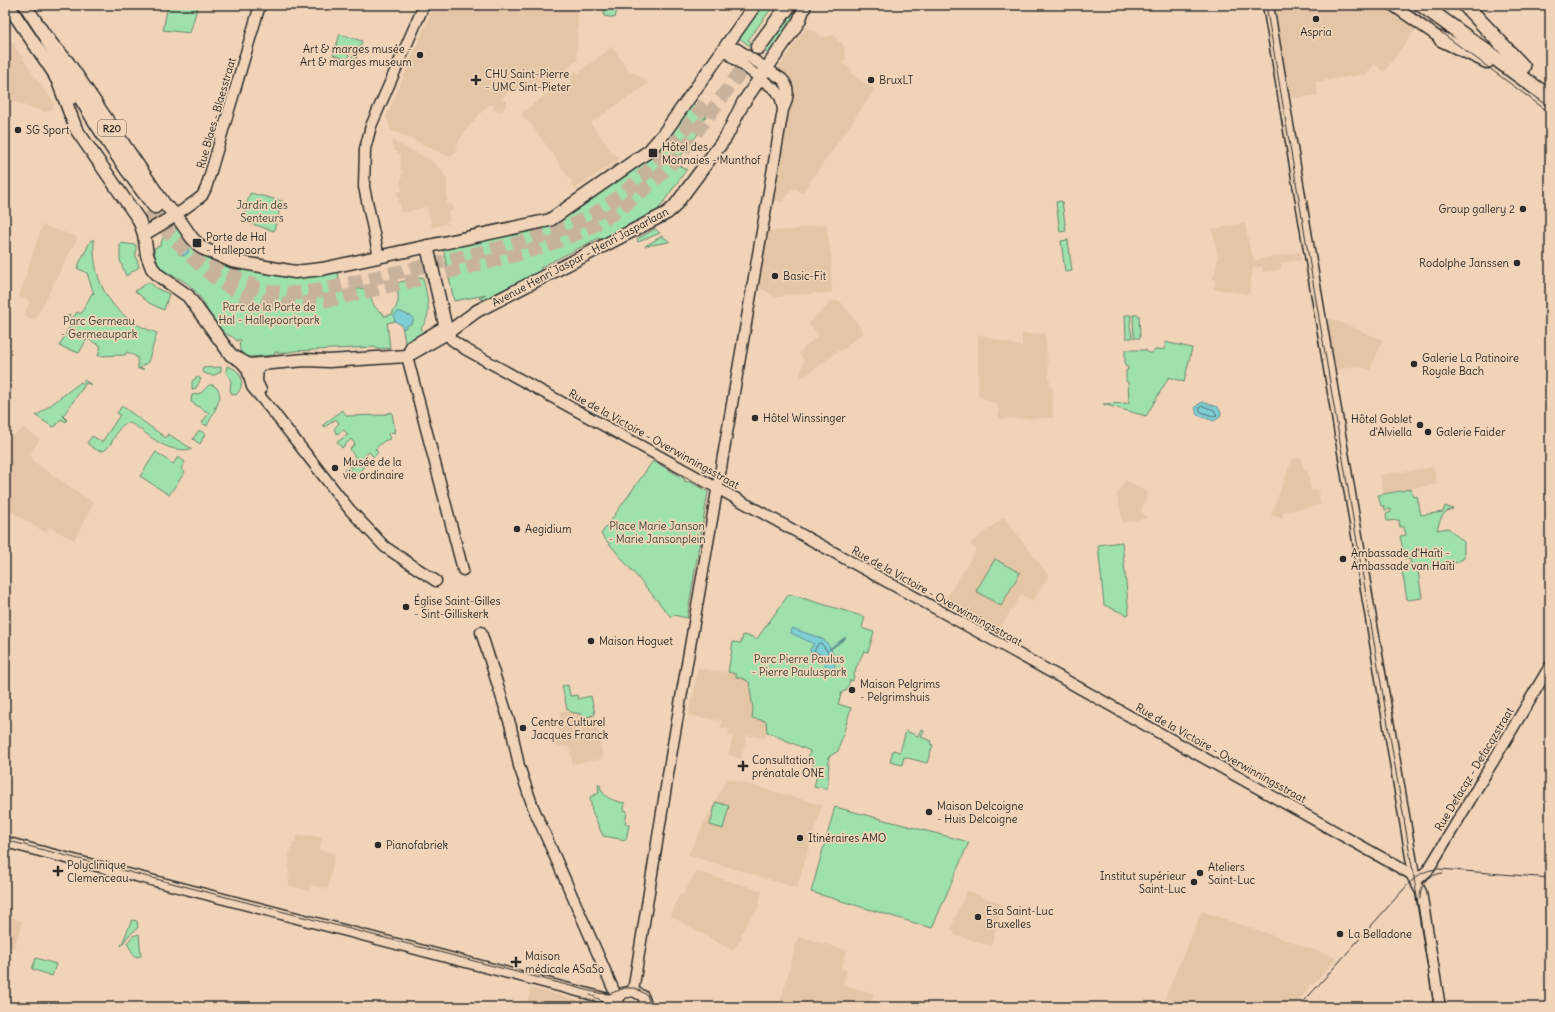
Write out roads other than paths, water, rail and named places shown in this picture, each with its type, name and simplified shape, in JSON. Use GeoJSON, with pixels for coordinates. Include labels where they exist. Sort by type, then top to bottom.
{"type":"FeatureCollection","features":[{"type":"Feature","properties":{"kind":"highway"},"geometry":{"type":"LineString","coordinates":[[780,5],[755,45],[789,5]]}},
{"type":"Feature","properties":{"kind":"highway"},"geometry":{"type":"LineString","coordinates":[[1422,5],[1521,71]]}},
{"type":"Feature","properties":{"kind":"highway"},"geometry":{"type":"LineString","coordinates":[[1436,5],[1521,71],[1550,98]]}},
{"type":"Feature","properties":{"kind":"highway"},"geometry":{"type":"LineString","coordinates":[[1465,5],[1521,71]]}},
{"type":"Feature","properties":{"kind":"highway","name":"R20"},"geometry":{"type":"LineString","coordinates":[[48,40],[78,92],[152,208],[56,76]]}},
{"type":"Feature","properties":{"kind":"highway"},"geometry":{"type":"LineString","coordinates":[[1441,40],[1521,71],[1550,86]]}},
{"type":"Feature","properties":{"kind":"main road","name":"R20"},"geometry":{"type":"LineString","coordinates":[[8,5],[56,76]]}},
{"type":"Feature","properties":{"kind":"main road","name":"R20"},"geometry":{"type":"LineString","coordinates":[[25,5],[48,40],[67,61],[165,205],[176,215]]}},
{"type":"Feature","properties":{"kind":"main road","name":"Rue Blaes - Blaesstraat"},"geometry":{"type":"LineString","coordinates":[[176,215],[202,196],[206,188],[260,5]]}},
{"type":"Feature","properties":{"kind":"main road"},"geometry":{"type":"LineString","coordinates":[[379,257],[364,187],[365,148],[371,126],[424,5]]}},
{"type":"Feature","properties":{"kind":"main road"},"geometry":{"type":"LineString","coordinates":[[144,234],[176,215],[192,238],[202,248],[232,261],[253,266],[287,272],[305,272],[379,257],[555,217],[649,151],[662,136],[755,5]]}},
{"type":"Feature","properties":{"kind":"main road","name":"Avenue Henri Jaspar - Henri Jasparlaan"},"geometry":{"type":"LineString","coordinates":[[407,356],[477,311],[670,211],[726,137],[744,104],[799,21],[805,5]]}},
{"type":"Feature","properties":{"kind":"main road"},"geometry":{"type":"LineString","coordinates":[[1268,5],[1416,881],[1435,1007]]}},
{"type":"Feature","properties":{"kind":"main road"},"geometry":{"type":"LineString","coordinates":[[1392,5],[1441,40]]}},
{"type":"Feature","properties":{"kind":"main road"},"geometry":{"type":"LineString","coordinates":[[633,991],[672,750],[783,110],[787,99],[787,85],[782,78],[764,74],[737,49],[726,46]]}},
{"type":"Feature","properties":{"kind":"main road"},"geometry":{"type":"LineString","coordinates":[[56,76],[76,129],[139,220],[152,268],[158,275],[188,296],[231,355],[242,363],[247,369],[274,413],[350,510],[385,547],[436,581]]}},
{"type":"Feature","properties":{"kind":"main road"},"geometry":{"type":"LineString","coordinates":[[427,246],[446,330]]}},
{"type":"Feature","properties":{"kind":"main road","name":"Rue de la Victoire - Overwinningsstraat"},"geometry":{"type":"LineString","coordinates":[[446,330],[452,340],[461,347],[1398,866],[1411,874],[1416,881]]}},
{"type":"Feature","properties":{"kind":"main road"},"geometry":{"type":"LineString","coordinates":[[242,363],[258,365],[305,360],[329,361],[407,356],[463,570]]}},
{"type":"Feature","properties":{"kind":"main road"},"geometry":{"type":"LineString","coordinates":[[258,365],[258,389]]}},
{"type":"Feature","properties":{"kind":"main road"},"geometry":{"type":"LineString","coordinates":[[482,632],[509,721],[519,766],[532,807],[615,993],[616,1002]]}},
{"type":"Feature","properties":{"kind":"main road","name":"Rue Defacqz - Defacqzstraat"},"geometry":{"type":"LineString","coordinates":[[1416,881],[1426,872],[1436,857],[1550,666]]}},
{"type":"Feature","properties":{"kind":"main road"},"geometry":{"type":"LineString","coordinates":[[5,842],[616,1002]]}},
{"type":"Feature","properties":{"kind":"main road"},"geometry":{"type":"LineString","coordinates":[[1416,881],[1421,892],[1440,1007]]}},
{"type":"Feature","properties":{"kind":"main road"},"geometry":{"type":"LineString","coordinates":[[604,1007],[616,1002],[625,992],[633,991],[642,996],[647,1007]]}},
{"type":"Feature","properties":{"kind":"water"},"geometry":{"type":"Polygon","coordinates":[[[181,245],[185,245],[187,246],[187,254],[181,255],[178,252],[178,248],[181,245]]]}},
{"type":"Feature","properties":{"kind":"water"},"geometry":{"type":"Polygon","coordinates":[[[398,311],[413,317],[413,322],[403,329],[402,325],[395,321],[394,316],[398,311]]]}},
{"type":"Feature","properties":{"kind":"water"},"geometry":{"type":"Polygon","coordinates":[[[1202,402],[1218,407],[1221,413],[1220,417],[1214,421],[1197,415],[1195,407],[1202,402]]]}},
{"type":"Feature","properties":{"kind":"water"},"geometry":{"type":"Polygon","coordinates":[[[792,628],[825,641],[831,649],[834,658],[834,670],[829,670],[824,663],[812,655],[810,649],[814,644],[791,633],[792,628]]]}},
{"type":"Feature","properties":{"kind":"waterway"},"geometry":{"type":"LineString","coordinates":[[830,649],[845,638]]}},
{"type":"Feature","properties":{"kind":"tunnel"},"geometry":{"type":"LineString","coordinates":[[148,210],[183,248],[208,272],[236,291],[252,298],[269,302],[286,304],[338,298],[503,258],[550,244],[580,232],[614,213],[634,198],[661,174],[679,155],[758,47]]}},
{"type":"Feature","properties":{"kind":"tunnel"},"geometry":{"type":"LineString","coordinates":[[196,245],[228,272],[240,280],[266,290],[280,293],[294,293],[322,290],[521,242],[572,225],[588,217],[619,197],[647,172],[672,145],[708,100]]}},
{"type":"Feature","properties":{"kind":"tram line"},"geometry":{"type":"LineString","coordinates":[[1266,5],[1415,884],[1434,1007]]}},
{"type":"Feature","properties":{"kind":"tram line"},"geometry":{"type":"LineString","coordinates":[[1404,5],[1550,113]]}},
{"type":"Feature","properties":{"kind":"tram line"},"geometry":{"type":"LineString","coordinates":[[5,840],[598,993],[609,994],[625,988],[635,988],[647,995],[651,1007]]}},
{"type":"Feature","properties":{"kind":"tram line"},"geometry":{"type":"LineString","coordinates":[[1299,1007],[1403,890],[1415,878],[1424,872],[1440,869],[1550,878]]}},
{"type":"Feature","properties":{"kind":"tram line"},"geometry":{"type":"LineString","coordinates":[[1420,899],[1421,889],[1426,881],[1437,874],[1443,873]]}},
{"type":"Feature","properties":{"kind":"tram line"},"geometry":{"type":"LineString","coordinates":[[590,995],[599,999],[607,1007]]}},
{"type":"Feature","properties":{"kind":"place","name":"Aspria"},"geometry":{"type":"Point","coordinates":[1316,19]}},
{"type":"Feature","properties":{"kind":"place","name":"Art & marges musée - Art & marges museum"},"geometry":{"type":"Point","coordinates":[420,55]}},
{"type":"Feature","properties":{"kind":"place","name":"CHU Saint-Pierre - UMC Sint-Pieter"},"geometry":{"type":"Point","coordinates":[476,80]}},
{"type":"Feature","properties":{"kind":"place","name":"BruxLT"},"geometry":{"type":"Point","coordinates":[871,80]}},
{"type":"Feature","properties":{"kind":"place","name":"SG Sport"},"geometry":{"type":"Point","coordinates":[18,130]}},
{"type":"Feature","properties":{"kind":"place","name":"Hôtel des Monnaies - Munthof"},"geometry":{"type":"Point","coordinates":[653,153]}},
{"type":"Feature","properties":{"kind":"place","name":"Group gallery 2"},"geometry":{"type":"Point","coordinates":[1523,209]}},
{"type":"Feature","properties":{"kind":"place","name":"Porte de Hal - Hallepoort"},"geometry":{"type":"Point","coordinates":[197,243]}},
{"type":"Feature","properties":{"kind":"place","name":"Rodolphe Janssen"},"geometry":{"type":"Point","coordinates":[1517,263]}},
{"type":"Feature","properties":{"kind":"place","name":"Basic-Fit"},"geometry":{"type":"Point","coordinates":[775,276]}},
{"type":"Feature","properties":{"kind":"place","name":"Galerie La Patinoire Royale Bach"},"geometry":{"type":"Point","coordinates":[1414,364]}},
{"type":"Feature","properties":{"kind":"place","name":"Hôtel Winssinger"},"geometry":{"type":"Point","coordinates":[755,418]}},
{"type":"Feature","properties":{"kind":"place","name":"Hôtel Goblet d'Alviella"},"geometry":{"type":"Point","coordinates":[1420,425]}},
{"type":"Feature","properties":{"kind":"place","name":"Galerie Faider"},"geometry":{"type":"Point","coordinates":[1428,432]}},
{"type":"Feature","properties":{"kind":"place","name":"Musée de la vie ordinaire"},"geometry":{"type":"Point","coordinates":[335,468]}},
{"type":"Feature","properties":{"kind":"place","name":"Aegidium"},"geometry":{"type":"Point","coordinates":[517,529]}},
{"type":"Feature","properties":{"kind":"place","name":"Ambassade d'Haïti - Ambassade van Haïti"},"geometry":{"type":"Point","coordinates":[1343,559]}},
{"type":"Feature","properties":{"kind":"place","name":"Église Saint-Gilles - Sint-Gilliskerk"},"geometry":{"type":"Point","coordinates":[406,607]}},
{"type":"Feature","properties":{"kind":"place","name":"Maison Hoguet"},"geometry":{"type":"Point","coordinates":[591,641]}},
{"type":"Feature","properties":{"kind":"place","name":"Maison Pelgrims - Pelgrimshuis"},"geometry":{"type":"Point","coordinates":[852,690]}},
{"type":"Feature","properties":{"kind":"place","name":"Centre Culturel Jacques Franck"},"geometry":{"type":"Point","coordinates":[523,728]}},
{"type":"Feature","properties":{"kind":"place","name":"Consultation prénatale ONE"},"geometry":{"type":"Point","coordinates":[743,766]}},
{"type":"Feature","properties":{"kind":"place","name":"Maison Delcoigne - Huis Delcoigne"},"geometry":{"type":"Point","coordinates":[929,812]}},
{"type":"Feature","properties":{"kind":"place","name":"Itinéraires AMO"},"geometry":{"type":"Point","coordinates":[800,838]}},
{"type":"Feature","properties":{"kind":"place","name":"Pianofabriek"},"geometry":{"type":"Point","coordinates":[378,845]}},
{"type":"Feature","properties":{"kind":"place","name":"Polyclinique Clemenceau"},"geometry":{"type":"Point","coordinates":[58,871]}},
{"type":"Feature","properties":{"kind":"place","name":"Ateliers Saint-Luc"},"geometry":{"type":"Point","coordinates":[1200,873]}},
{"type":"Feature","properties":{"kind":"place","name":"Institut supérieur Saint-Luc"},"geometry":{"type":"Point","coordinates":[1194,882]}},
{"type":"Feature","properties":{"kind":"place","name":"Esa Saint-Luc Bruxelles"},"geometry":{"type":"Point","coordinates":[978,917]}},
{"type":"Feature","properties":{"kind":"place","name":"La Belladone"},"geometry":{"type":"Point","coordinates":[1340,934]}},
{"type":"Feature","properties":{"kind":"place","name":"Maison médicale ASaSo"},"geometry":{"type":"Point","coordinates":[516,962]}},
{"type":"Feature","properties":{"kind":"park label","name":"Jardin des Senteurs"},"geometry":{"type":"Point","coordinates":[262,211]}},
{"type":"Feature","properties":{"kind":"park label","name":"Parc de la Porte de Hal - Hallepoortpark"},"geometry":{"type":"Point","coordinates":[269,313]}},
{"type":"Feature","properties":{"kind":"park label","name":"Parc Germeau - Germeaupark"},"geometry":{"type":"Point","coordinates":[99,327]}},
{"type":"Feature","properties":{"kind":"park label","name":"Place Marie Janson - Marie Jansonplein"},"geometry":{"type":"Point","coordinates":[657,532]}},
{"type":"Feature","properties":{"kind":"park label","name":"Parc Pierre Paulus - Pierre Pauluspark"},"geometry":{"type":"Point","coordinates":[799,665]}}]}
